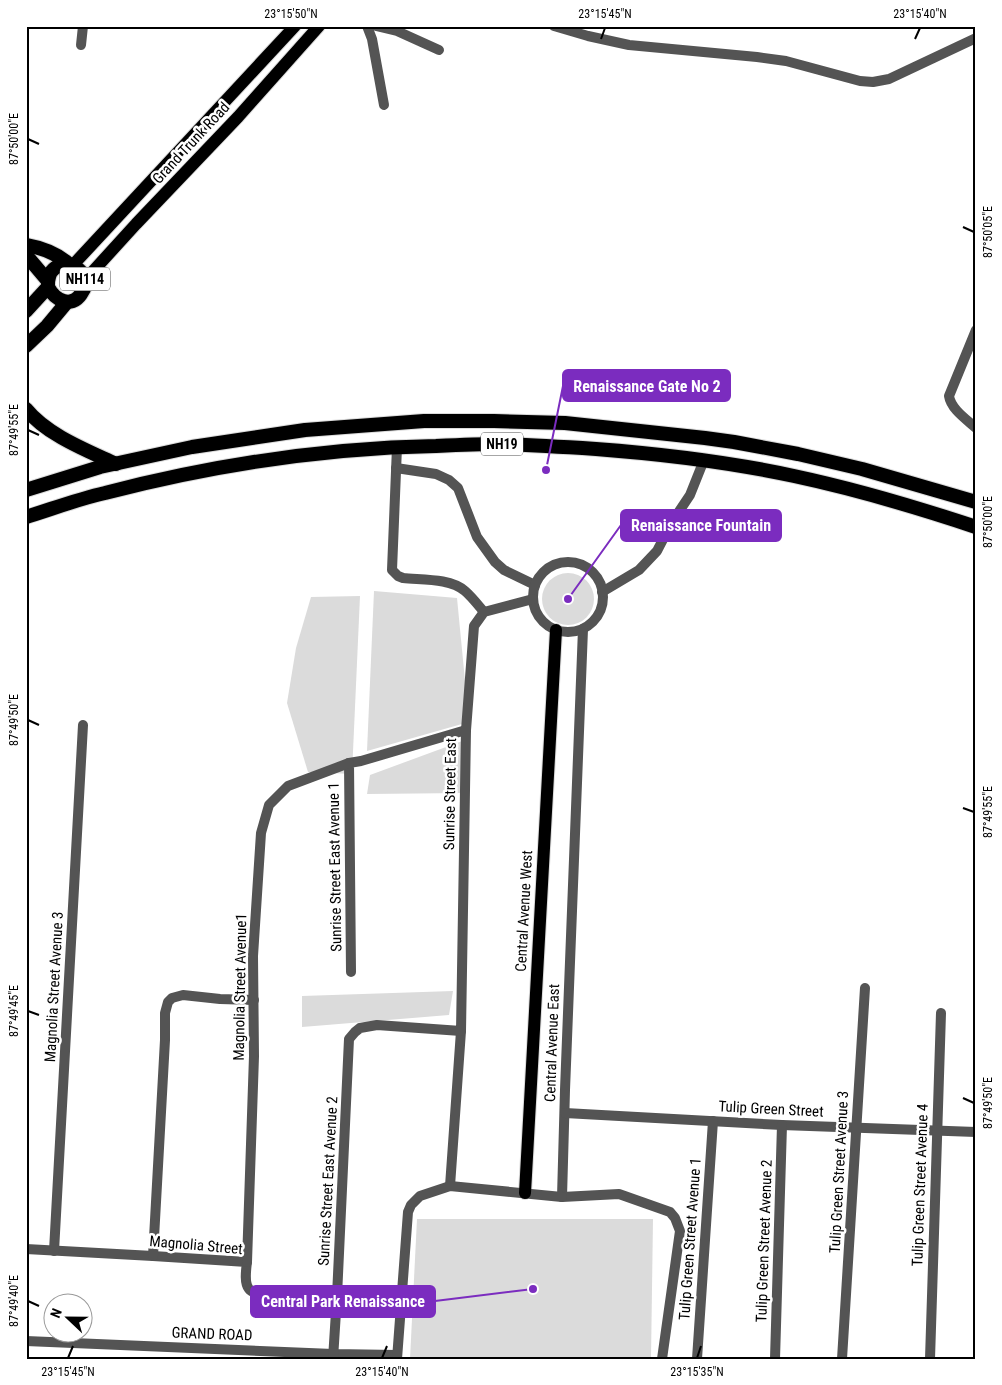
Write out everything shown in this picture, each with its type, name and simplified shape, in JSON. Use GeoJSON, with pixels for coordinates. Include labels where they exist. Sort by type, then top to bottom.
{"type":"FeatureCollection","features":[{"type":"Feature","properties":{"kind":"highway","name":"NH114"},"geometry":{"type":"LineString","coordinates":[[26,245],[46,250],[78,269],[83,274],[85,280],[81,295],[74,300],[66,302],[58,300],[26,255]]}},
{"type":"Feature","properties":{"kind":"highway","name":"NH114"},"geometry":{"type":"LineString","coordinates":[[26,310],[48,284],[53,270],[63,265],[71,265]]}},
{"type":"Feature","properties":{"kind":"highway","name":"NH114"},"geometry":{"type":"LineString","coordinates":[[26,346],[47,326],[66,302]]}},
{"type":"Feature","properties":{"kind":"highway"},"geometry":{"type":"LineString","coordinates":[[26,409],[48,430],[116,464]]}},
{"type":"Feature","properties":{"kind":"highway","name":"NH19"},"geometry":{"type":"LineString","coordinates":[[26,490],[100,467],[192,447],[305,430],[424,421],[565,423],[705,438],[798,454],[862,469],[976,502]]}},
{"type":"Feature","properties":{"kind":"highway","name":"NH19"},"geometry":{"type":"LineString","coordinates":[[26,518],[103,493],[200,471],[307,454],[397,447],[497,444],[630,452],[704,460],[793,476],[840,487],[917,508],[976,527]]}},
{"type":"Feature","properties":{"kind":"main road","name":"Grand Trunk Road"},"geometry":{"type":"LineString","coordinates":[[71,265],[295,26]]}},
{"type":"Feature","properties":{"kind":"main road","name":"Grand Trunk Road"},"geometry":{"type":"LineString","coordinates":[[85,280],[238,117],[319,26]]}},
{"type":"Feature","properties":{"kind":"main road","name":"Central Avenue West"},"geometry":{"type":"LineString","coordinates":[[525,1193],[556,630]]}},
{"type":"Feature","properties":{"kind":"street"},"geometry":{"type":"LineString","coordinates":[[81,46],[83,26]]}},
{"type":"Feature","properties":{"kind":"street"},"geometry":{"type":"LineString","coordinates":[[367,26],[372,40],[384,105]]}},
{"type":"Feature","properties":{"kind":"street"},"geometry":{"type":"LineString","coordinates":[[376,26],[397,31],[440,50]]}},
{"type":"Feature","properties":{"kind":"street"},"geometry":{"type":"LineString","coordinates":[[554,26],[629,45],[786,61],[860,81],[873,82],[889,79],[976,38]]}},
{"type":"Feature","properties":{"kind":"street"},"geometry":{"type":"LineString","coordinates":[[976,330],[949,396],[955,409],[976,428]]}},
{"type":"Feature","properties":{"kind":"street"},"geometry":{"type":"LineString","coordinates":[[397,447],[393,571],[403,578],[456,585],[465,591],[484,612],[533,599]]}},
{"type":"Feature","properties":{"kind":"street"},"geometry":{"type":"LineString","coordinates":[[602,592],[639,570],[657,551],[672,522],[690,495],[704,460]]}},
{"type":"Feature","properties":{"kind":"street"},"geometry":{"type":"LineString","coordinates":[[396,468],[436,474],[449,480],[458,488],[477,537],[495,562],[504,570],[535,585]]}},
{"type":"Feature","properties":{"kind":"street"},"geometry":{"type":"LineString","coordinates":[[566,562],[580,564],[592,571],[600,582],[602,592],[601,609],[594,621],[583,629],[570,632],[556,630],[544,623],[536,612],[533,599],[535,585],[542,574],[553,565],[566,562]]}},
{"type":"Feature","properties":{"kind":"street","name":"Sunrise Street East"},"geometry":{"type":"LineString","coordinates":[[450,1186],[461,1031],[466,730],[474,626],[484,612]]}},
{"type":"Feature","properties":{"kind":"street","name":"Central Avenue East"},"geometry":{"type":"LineString","coordinates":[[562,1197],[583,629]]}},
{"type":"Feature","properties":{"kind":"street","name":"Magnolia Street Avenue 3"},"geometry":{"type":"LineString","coordinates":[[54,1251],[83,725]]}},
{"type":"Feature","properties":{"kind":"street","name":"Sunrise Street East Avenue 1"},"geometry":{"type":"LineString","coordinates":[[351,972],[349,763],[466,730]]}},
{"type":"Feature","properties":{"kind":"street","name":"Magnolia Street Avenue1"},"geometry":{"type":"LineString","coordinates":[[247,1262],[253,1066],[253,956],[262,833],[269,805],[288,786],[349,763]]}},
{"type":"Feature","properties":{"kind":"street","name":"Tulip Green Street Avenue 3"},"geometry":{"type":"LineString","coordinates":[[842,1359],[865,988]]}},
{"type":"Feature","properties":{"kind":"street"},"geometry":{"type":"LineString","coordinates":[[153,1256],[165,1013],[168,1002],[172,998],[183,995],[254,1000]]}},
{"type":"Feature","properties":{"kind":"street","name":"Tulip Green Street Avenue 4"},"geometry":{"type":"LineString","coordinates":[[930,1359],[941,1013]]}},
{"type":"Feature","properties":{"kind":"street","name":"Sunrise Street East Avenue 2"},"geometry":{"type":"LineString","coordinates":[[333,1356],[349,1039],[360,1028],[377,1025],[461,1031]]}},
{"type":"Feature","properties":{"kind":"street","name":"Tulip Green Street"},"geometry":{"type":"LineString","coordinates":[[565,1113],[782,1125],[976,1132]]}},
{"type":"Feature","properties":{"kind":"street","name":"Tulip Green Street Avenue 1"},"geometry":{"type":"LineString","coordinates":[[697,1359],[713,1121]]}},
{"type":"Feature","properties":{"kind":"street","name":"Tulip Green Street Avenue 2"},"geometry":{"type":"LineString","coordinates":[[775,1359],[782,1125]]}},
{"type":"Feature","properties":{"kind":"street"},"geometry":{"type":"LineString","coordinates":[[397,1357],[408,1212],[411,1205],[420,1196],[450,1186],[562,1197],[618,1194],[670,1212],[675,1218],[680,1231],[662,1359]]}},
{"type":"Feature","properties":{"kind":"street","name":"Magnolia Street"},"geometry":{"type":"LineString","coordinates":[[26,1249],[247,1262],[247,1288],[252,1293],[276,1297],[337,1296]]}},
{"type":"Feature","properties":{"kind":"street","name":"GRAND ROAD"},"geometry":{"type":"LineString","coordinates":[[26,1341],[333,1356],[397,1357]]}},
{"type":"Feature","properties":{"kind":"shaded area"},"geometry":{"type":"Polygon","coordinates":[[[568,573],[582,577],[590,585],[594,599],[590,613],[582,621],[568,625],[554,621],[546,613],[542,599],[546,585],[554,577],[568,573]]]}},
{"type":"Feature","properties":{"kind":"shaded area"},"geometry":{"type":"Polygon","coordinates":[[[374,591],[457,598],[469,722],[367,751],[374,591]]]}},
{"type":"Feature","properties":{"kind":"shaded area"},"geometry":{"type":"Polygon","coordinates":[[[360,596],[352,774],[308,772],[287,703],[296,648],[311,597],[360,596]]]}},
{"type":"Feature","properties":{"kind":"shaded area"},"geometry":{"type":"Polygon","coordinates":[[[465,740],[465,793],[367,794],[370,775],[465,740]]]}},
{"type":"Feature","properties":{"kind":"shaded area"},"geometry":{"type":"Polygon","coordinates":[[[453,991],[449,1015],[302,1027],[302,996],[453,991]]]}},
{"type":"Feature","properties":{"kind":"shaded area"},"geometry":{"type":"Polygon","coordinates":[[[417,1219],[653,1219],[651,1359],[410,1359],[417,1219]]]}},
{"type":"Feature","properties":{"kind":"place","name":"Renaissance Gate No 2"},"geometry":{"type":"Point","coordinates":[546,470]}},
{"type":"Feature","properties":{"kind":"place","name":"Renaissance Fountain"},"geometry":{"type":"Point","coordinates":[568,599]}},
{"type":"Feature","properties":{"kind":"place","name":"Central Park Renaissance"},"geometry":{"type":"Point","coordinates":[533,1289]}}]}
